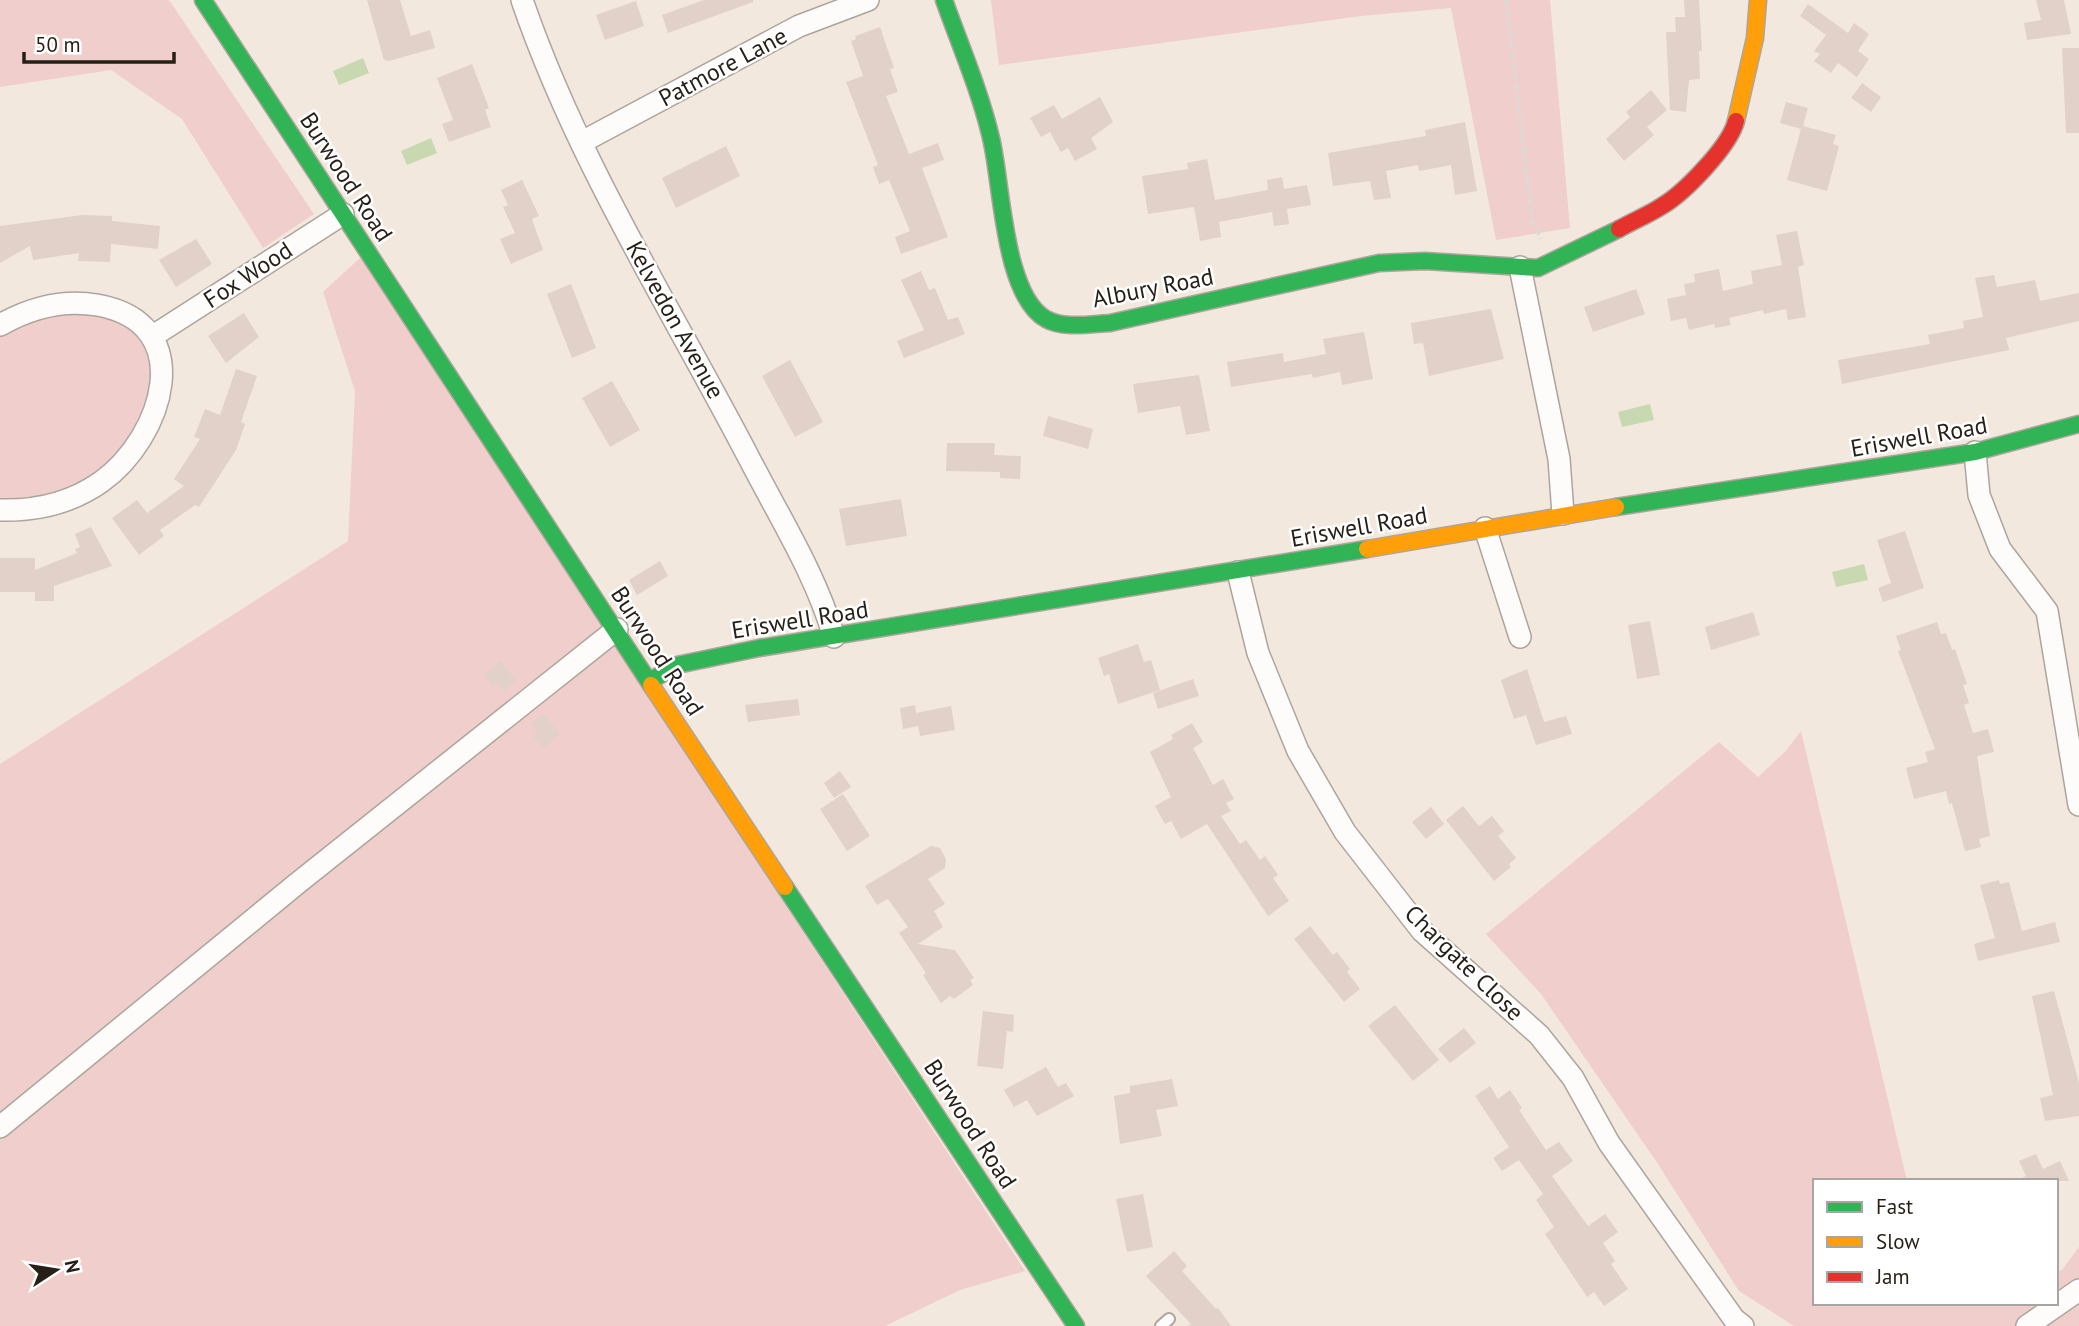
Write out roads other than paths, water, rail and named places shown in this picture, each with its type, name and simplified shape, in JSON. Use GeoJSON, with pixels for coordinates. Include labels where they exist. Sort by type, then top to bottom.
{"type":"FeatureCollection","features":[{"type":"Feature","properties":{"kind":"street","name":"Burwood Road"},"geometry":{"type":"LineString","coordinates":[[202,0],[1076,1326]]}},
{"type":"Feature","properties":{"kind":"street","name":"Kelvedon Avenue"},"geometry":{"type":"LineString","coordinates":[[522,0],[546,65],[582,142],[644,267],[733,427],[818,590],[834,637]]}},
{"type":"Feature","properties":{"kind":"street","name":"Patmore Lane"},"geometry":{"type":"LineString","coordinates":[[582,142],[799,26],[867,0]]}},
{"type":"Feature","properties":{"kind":"street","name":"Albury Road"},"geometry":{"type":"LineString","coordinates":[[944,0],[991,137],[1013,269],[1027,298],[1046,319],[1077,325],[1110,323],[1379,263],[1425,261],[1520,267]]}},
{"type":"Feature","properties":{"kind":"street"},"geometry":{"type":"LineString","coordinates":[[1563,514],[1559,458],[1520,267],[1538,268],[1665,205],[1704,168],[1733,134],[1755,38],[1758,0]]}},
{"type":"Feature","properties":{"kind":"street","name":"Fox Wood"},"geometry":{"type":"LineString","coordinates":[[153,336],[343,214]]}},
{"type":"Feature","properties":{"kind":"street"},"geometry":{"type":"LineString","coordinates":[[0,325],[46,306],[87,303],[121,311],[153,336],[162,374],[161,395],[148,430],[135,450],[101,482],[69,500],[35,509],[0,510]]}},
{"type":"Feature","properties":{"kind":"street","name":"Eriswell Road"},"geometry":{"type":"LineString","coordinates":[[650,681],[685,663],[1238,572],[1563,514],[1740,490],[1975,452],[2079,424]]}},
{"type":"Feature","properties":{"kind":"street"},"geometry":{"type":"LineString","coordinates":[[1975,452],[1979,495],[2000,549],[2047,611],[2079,803]]}},
{"type":"Feature","properties":{"kind":"street"},"geometry":{"type":"LineString","coordinates":[[1485,528],[1520,637]]}},
{"type":"Feature","properties":{"kind":"street","name":"Chargate Close"},"geometry":{"type":"LineString","coordinates":[[1238,572],[1258,653],[1298,751],[1345,832],[1422,931],[1539,1035],[1573,1077],[1609,1143],[1734,1319],[1743,1326]]}},
{"type":"Feature","properties":{"kind":"street"},"geometry":{"type":"LineString","coordinates":[[0,1127],[299,882],[617,629]]}},
{"type":"Feature","properties":{"kind":"street"},"geometry":{"type":"LineString","coordinates":[[2058,1305],[2079,1290]]}},
{"type":"Feature","properties":{"kind":"street"},"geometry":{"type":"LineString","coordinates":[[2027,1326],[2057,1305]]}}]}
